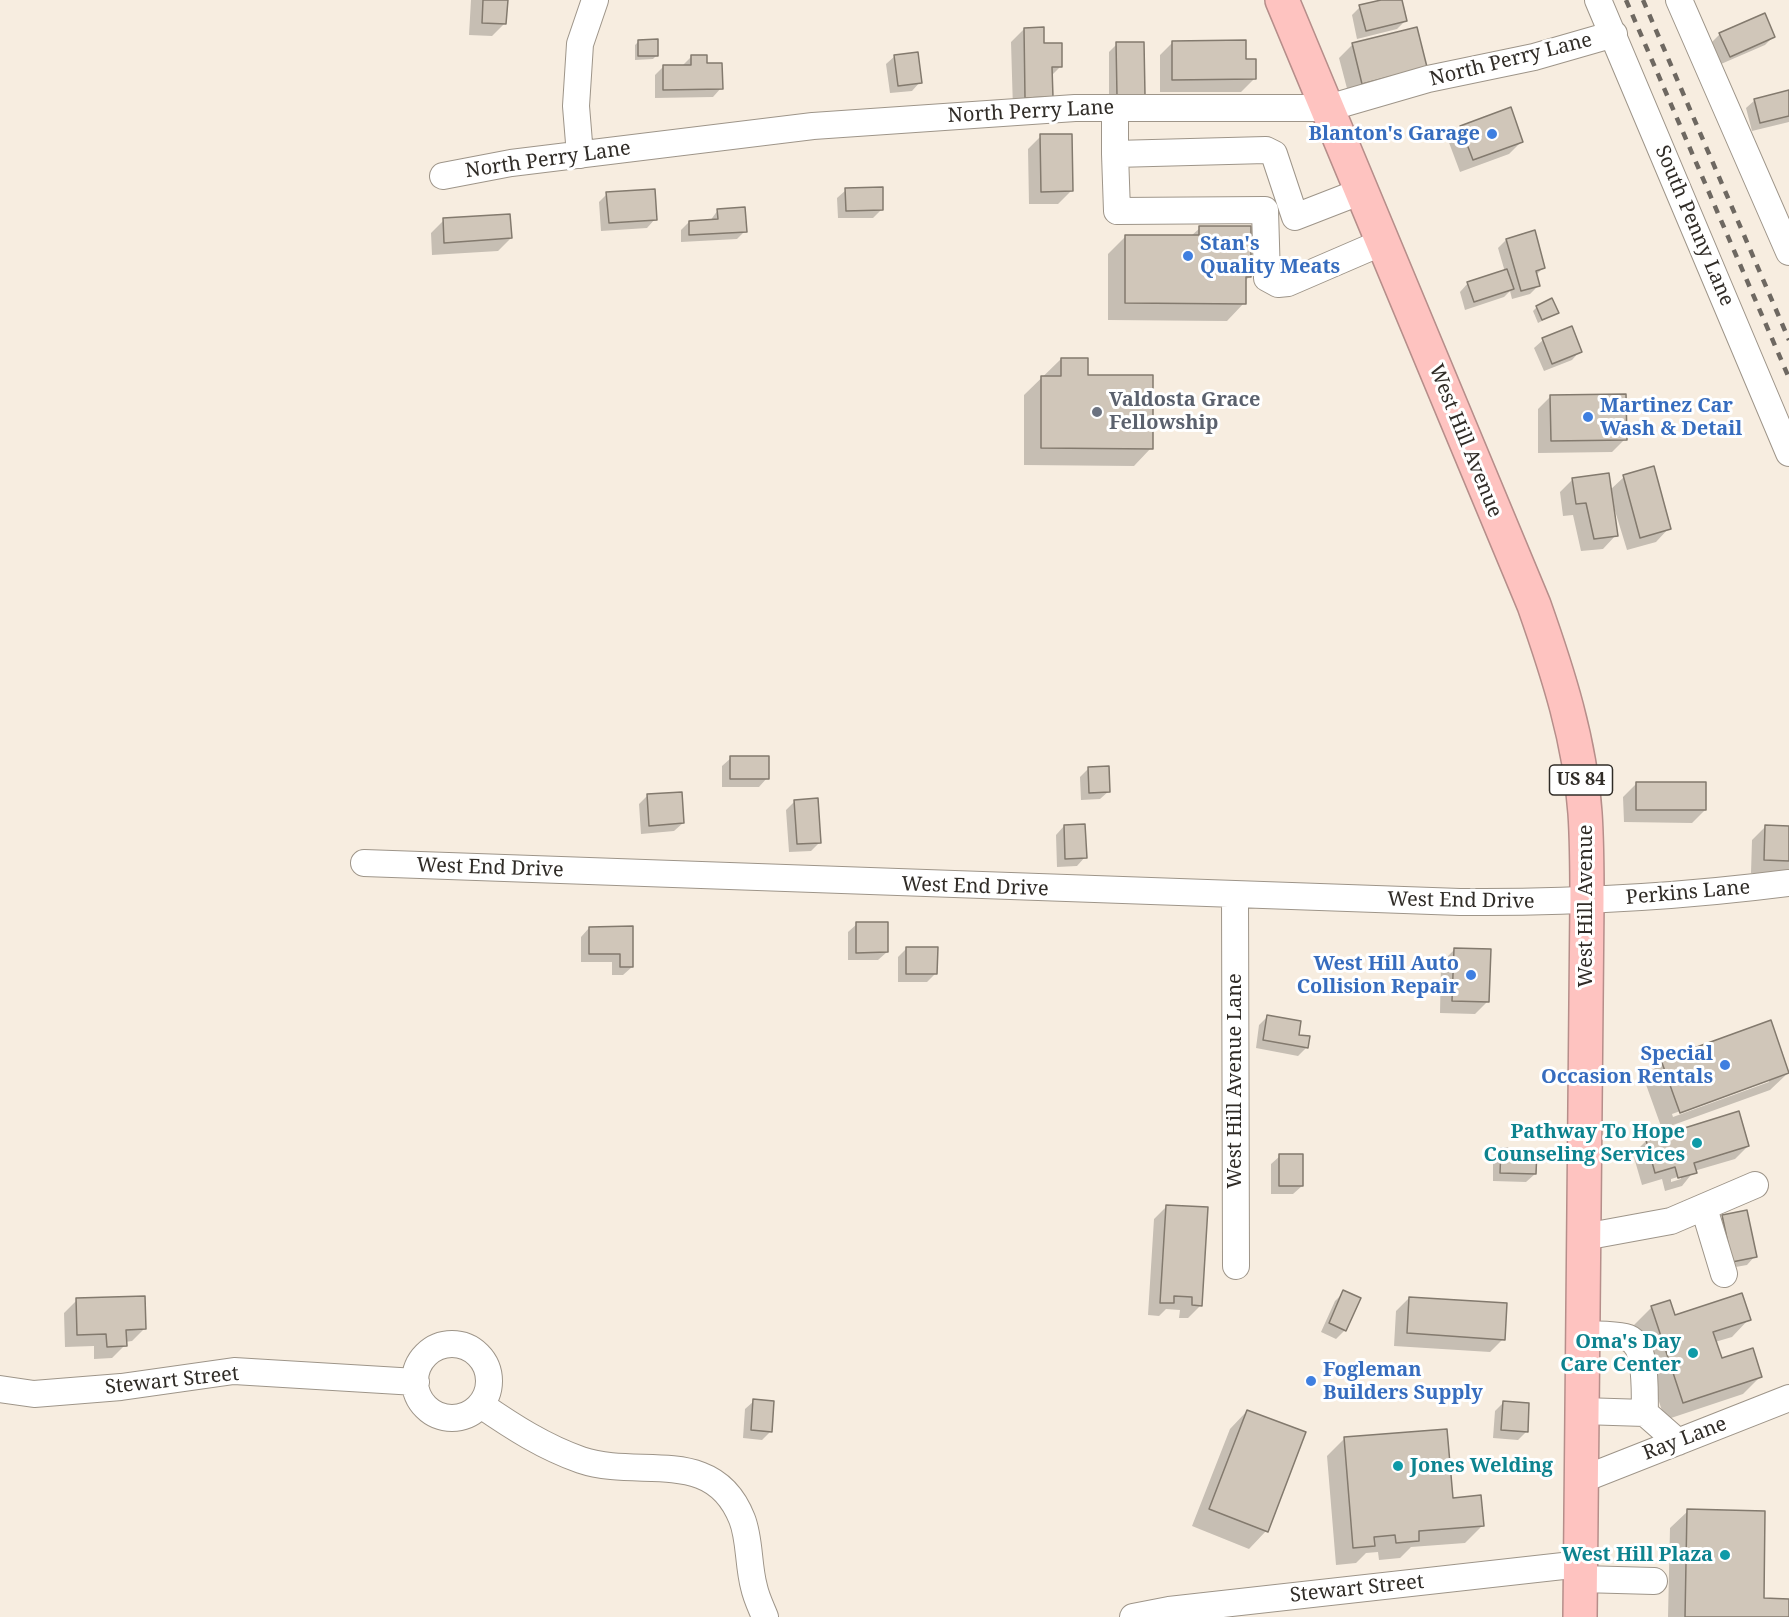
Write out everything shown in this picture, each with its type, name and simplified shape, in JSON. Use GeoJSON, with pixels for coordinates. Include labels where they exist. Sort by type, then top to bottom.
{"type":"FeatureCollection","features":[{"type":"Feature","properties":{"kind":"highway","name":"West Hill Avenue"},"geometry":{"type":"LineString","coordinates":[[1282,0],[1534,605],[1558,671],[1575,742],[1585,813],[1587,901],[1580,1617]]}},
{"type":"Feature","properties":{"kind":"street"},"geometry":{"type":"LineString","coordinates":[[580,155],[576,106],[580,44],[595,0]]}},
{"type":"Feature","properties":{"kind":"street","name":"South Penny Lane"},"geometry":{"type":"LineString","coordinates":[[1598,0],[1789,453]]}},
{"type":"Feature","properties":{"kind":"street"},"geometry":{"type":"LineString","coordinates":[[1679,0],[1789,252]]}},
{"type":"Feature","properties":{"kind":"street","name":"North Perry Lane"},"geometry":{"type":"LineString","coordinates":[[443,176],[511,163],[813,126],[1028,110],[1328,108],[1428,79],[1534,57],[1614,34]]}},
{"type":"Feature","properties":{"kind":"street"},"geometry":{"type":"LineString","coordinates":[[1115,108],[1117,211],[1265,210],[1295,217],[1362,191]]}},
{"type":"Feature","properties":{"kind":"street"},"geometry":{"type":"LineString","coordinates":[[1115,154],[1266,150],[1274,154],[1295,217]]}},
{"type":"Feature","properties":{"kind":"street"},"geometry":{"type":"LineString","coordinates":[[1265,210],[1267,279],[1278,284],[1287,283],[1383,242]]}},
{"type":"Feature","properties":{"kind":"street","name":"West End Drive"},"geometry":{"type":"LineString","coordinates":[[364,863],[1460,903],[1587,901]]}},
{"type":"Feature","properties":{"kind":"street","name":"Perkins Lane"},"geometry":{"type":"LineString","coordinates":[[1587,901],[1719,892],[1789,883]]}},
{"type":"Feature","properties":{"kind":"street","name":"West Hill Avenue Lane"},"geometry":{"type":"LineString","coordinates":[[1235,896],[1236,1266]]}},
{"type":"Feature","properties":{"kind":"street"},"geometry":{"type":"LineString","coordinates":[[1584,1237],[1671,1221],[1755,1185]]}},
{"type":"Feature","properties":{"kind":"street"},"geometry":{"type":"LineString","coordinates":[[1704,1208],[1724,1274]]}},
{"type":"Feature","properties":{"kind":"street"},"geometry":{"type":"LineString","coordinates":[[1583,1334],[1626,1337],[1634,1341],[1642,1356],[1645,1413]]}},
{"type":"Feature","properties":{"kind":"street"},"geometry":{"type":"LineString","coordinates":[[446,1345],[470,1348],[480,1356],[488,1370],[487,1394],[481,1405],[471,1413],[459,1418],[448,1418],[435,1414],[425,1406],[418,1395],[416,1382],[423,1358],[433,1350],[446,1345]]}},
{"type":"Feature","properties":{"kind":"street","name":"Stewart Street"},"geometry":{"type":"LineString","coordinates":[[0,1389],[34,1394],[121,1387],[234,1371],[416,1382]]}},
{"type":"Feature","properties":{"kind":"street","name":"Ray Lane"},"geometry":{"type":"LineString","coordinates":[[1581,1480],[1789,1398]]}},
{"type":"Feature","properties":{"kind":"street"},"geometry":{"type":"LineString","coordinates":[[481,1405],[528,1438],[582,1461],[622,1469],[667,1469],[701,1473],[722,1487],[742,1519],[754,1588],[765,1617]]}},
{"type":"Feature","properties":{"kind":"street"},"geometry":{"type":"LineString","coordinates":[[1582,1411],[1645,1413],[1678,1442]]}},
{"type":"Feature","properties":{"kind":"street","name":"Stewart Street"},"geometry":{"type":"LineString","coordinates":[[1133,1617],[1170,1610],[1581,1571],[1654,1581]]}},
{"type":"Feature","properties":{"kind":"building"},"geometry":{"type":"Polygon","coordinates":[[[483,0],[508,0],[506,24],[482,23],[483,0]]]}},
{"type":"Feature","properties":{"kind":"building"},"geometry":{"type":"Polygon","coordinates":[[[1381,0],[1402,0],[1407,21],[1366,31],[1359,5],[1381,0]]]}},
{"type":"Feature","properties":{"kind":"building"},"geometry":{"type":"Polygon","coordinates":[[[1765,13],[1775,37],[1730,57],[1719,33],[1765,13]]]}},
{"type":"Feature","properties":{"kind":"building"},"geometry":{"type":"Polygon","coordinates":[[[1044,27],[1044,43],[1062,43],[1062,67],[1052,67],[1053,97],[1025,98],[1024,28],[1044,27]]]}},
{"type":"Feature","properties":{"kind":"building"},"geometry":{"type":"Polygon","coordinates":[[[1417,27],[1427,67],[1362,84],[1352,43],[1417,27]]]}},
{"type":"Feature","properties":{"kind":"building"},"geometry":{"type":"Polygon","coordinates":[[[658,39],[658,56],[638,56],[638,40],[658,39]]]}},
{"type":"Feature","properties":{"kind":"building"},"geometry":{"type":"Polygon","coordinates":[[[1246,40],[1246,59],[1256,59],[1256,79],[1172,80],[1172,41],[1246,40]]]}},
{"type":"Feature","properties":{"kind":"building"},"geometry":{"type":"Polygon","coordinates":[[[1116,42],[1144,42],[1145,95],[1117,96],[1116,42]]]}},
{"type":"Feature","properties":{"kind":"building"},"geometry":{"type":"Polygon","coordinates":[[[918,52],[922,83],[898,86],[894,55],[918,52]]]}},
{"type":"Feature","properties":{"kind":"building"},"geometry":{"type":"Polygon","coordinates":[[[691,55],[707,55],[707,63],[722,63],[723,89],[663,90],[663,65],[691,65],[691,55]]]}},
{"type":"Feature","properties":{"kind":"building"},"geometry":{"type":"Polygon","coordinates":[[[1789,90],[1789,116],[1760,123],[1754,99],[1789,90]]]}},
{"type":"Feature","properties":{"kind":"building","name":"Blanton's Garage"},"geometry":{"type":"Polygon","coordinates":[[[1511,107],[1523,142],[1473,160],[1460,126],[1511,107]]]}},
{"type":"Feature","properties":{"kind":"building"},"geometry":{"type":"Polygon","coordinates":[[[1040,134],[1072,134],[1073,191],[1041,192],[1040,134]]]}},
{"type":"Feature","properties":{"kind":"building"},"geometry":{"type":"Polygon","coordinates":[[[883,187],[883,210],[846,211],[845,188],[883,187]]]}},
{"type":"Feature","properties":{"kind":"building"},"geometry":{"type":"Polygon","coordinates":[[[655,189],[657,220],[609,223],[606,192],[655,189]]]}},
{"type":"Feature","properties":{"kind":"building"},"geometry":{"type":"Polygon","coordinates":[[[745,207],[747,232],[689,235],[689,221],[718,219],[717,209],[745,207]]]}},
{"type":"Feature","properties":{"kind":"building"},"geometry":{"type":"Polygon","coordinates":[[[510,214],[512,238],[444,243],[443,218],[510,214]]]}},
{"type":"Feature","properties":{"kind":"building","name":"Stan's Quality Meats"},"geometry":{"type":"Polygon","coordinates":[[[1199,226],[1251,226],[1251,277],[1246,277],[1246,304],[1125,303],[1125,235],[1199,235],[1199,226]]]}},
{"type":"Feature","properties":{"kind":"building"},"geometry":{"type":"Polygon","coordinates":[[[1535,230],[1545,268],[1536,271],[1540,286],[1521,291],[1506,239],[1535,230]]]}},
{"type":"Feature","properties":{"kind":"building"},"geometry":{"type":"Polygon","coordinates":[[[1507,269],[1514,289],[1474,302],[1467,282],[1507,269]]]}},
{"type":"Feature","properties":{"kind":"building"},"geometry":{"type":"Polygon","coordinates":[[[1552,298],[1559,313],[1542,320],[1536,306],[1552,298]]]}},
{"type":"Feature","properties":{"kind":"building"},"geometry":{"type":"Polygon","coordinates":[[[1572,326],[1582,352],[1552,364],[1542,338],[1572,326]]]}},
{"type":"Feature","properties":{"kind":"building","name":"Valdosta Grace Fellowship"},"geometry":{"type":"Polygon","coordinates":[[[1061,358],[1088,358],[1088,375],[1153,375],[1153,449],[1041,448],[1041,376],[1061,376],[1061,358]]]}},
{"type":"Feature","properties":{"kind":"building","name":"Martinez Car Wash & Detail"},"geometry":{"type":"Polygon","coordinates":[[[1626,394],[1627,440],[1551,441],[1550,395],[1626,394]]]}},
{"type":"Feature","properties":{"kind":"building"},"geometry":{"type":"Polygon","coordinates":[[[1654,466],[1671,529],[1640,538],[1623,475],[1654,466]]]}},
{"type":"Feature","properties":{"kind":"building"},"geometry":{"type":"Polygon","coordinates":[[[1609,473],[1618,536],[1594,539],[1586,503],[1576,504],[1572,478],[1609,473]]]}},
{"type":"Feature","properties":{"kind":"building"},"geometry":{"type":"Polygon","coordinates":[[[730,756],[769,756],[769,779],[730,779],[730,756]]]}},
{"type":"Feature","properties":{"kind":"building"},"geometry":{"type":"Polygon","coordinates":[[[1109,766],[1110,792],[1089,793],[1088,767],[1109,766]]]}},
{"type":"Feature","properties":{"kind":"building"},"geometry":{"type":"Polygon","coordinates":[[[1636,782],[1706,782],[1706,810],[1636,810],[1636,782]]]}},
{"type":"Feature","properties":{"kind":"building"},"geometry":{"type":"Polygon","coordinates":[[[682,792],[684,823],[649,826],[647,794],[682,792]]]}},
{"type":"Feature","properties":{"kind":"building"},"geometry":{"type":"Polygon","coordinates":[[[818,798],[821,843],[797,844],[794,800],[818,798]]]}},
{"type":"Feature","properties":{"kind":"building"},"geometry":{"type":"Polygon","coordinates":[[[1085,824],[1087,858],[1065,859],[1064,825],[1085,824]]]}},
{"type":"Feature","properties":{"kind":"building"},"geometry":{"type":"Polygon","coordinates":[[[1765,825],[1789,826],[1789,861],[1764,860],[1765,825]]]}},
{"type":"Feature","properties":{"kind":"building"},"geometry":{"type":"Polygon","coordinates":[[[856,922],[888,922],[888,952],[856,953],[856,922]]]}},
{"type":"Feature","properties":{"kind":"building"},"geometry":{"type":"Polygon","coordinates":[[[633,926],[633,967],[620,967],[620,954],[589,954],[589,927],[633,926]]]}},
{"type":"Feature","properties":{"kind":"building"},"geometry":{"type":"Polygon","coordinates":[[[906,947],[938,947],[937,974],[906,974],[906,947]]]}},
{"type":"Feature","properties":{"kind":"building","name":"West Hill Auto Collision Repair"},"geometry":{"type":"Polygon","coordinates":[[[1454,948],[1491,949],[1489,1002],[1452,1001],[1454,948]]]}},
{"type":"Feature","properties":{"kind":"building"},"geometry":{"type":"Polygon","coordinates":[[[1267,1015],[1301,1021],[1299,1035],[1310,1036],[1308,1048],[1263,1040],[1267,1015]]]}},
{"type":"Feature","properties":{"kind":"building","name":"Special Occasion Rentals"},"geometry":{"type":"Polygon","coordinates":[[[1771,1020],[1789,1073],[1680,1113],[1661,1060],[1771,1020]]]}},
{"type":"Feature","properties":{"kind":"building","name":"Pathway To Hope Counseling Services"},"geometry":{"type":"Polygon","coordinates":[[[1739,1111],[1749,1146],[1694,1163],[1697,1173],[1678,1178],[1675,1167],[1655,1173],[1646,1140],[1739,1111]]]}},
{"type":"Feature","properties":{"kind":"building"},"geometry":{"type":"Polygon","coordinates":[[[1501,1148],[1537,1150],[1536,1174],[1500,1173],[1501,1148]]]}},
{"type":"Feature","properties":{"kind":"building"},"geometry":{"type":"Polygon","coordinates":[[[1279,1154],[1303,1154],[1303,1186],[1279,1186],[1279,1154]]]}},
{"type":"Feature","properties":{"kind":"building"},"geometry":{"type":"Polygon","coordinates":[[[1166,1205],[1208,1207],[1202,1306],[1192,1305],[1192,1297],[1174,1296],[1174,1303],[1160,1303],[1166,1205]]]}},
{"type":"Feature","properties":{"kind":"building"},"geometry":{"type":"Polygon","coordinates":[[[1747,1210],[1757,1257],[1732,1262],[1722,1215],[1747,1210]]]}},
{"type":"Feature","properties":{"kind":"building"},"geometry":{"type":"Polygon","coordinates":[[[1343,1290],[1361,1298],[1346,1331],[1329,1323],[1343,1290]]]}},
{"type":"Feature","properties":{"kind":"building","name":"Oma's Day Care Center"},"geometry":{"type":"Polygon","coordinates":[[[1742,1293],[1751,1320],[1713,1332],[1722,1358],[1753,1348],[1762,1377],[1683,1403],[1651,1306],[1670,1300],[1675,1315],[1742,1293]]]}},
{"type":"Feature","properties":{"kind":"building"},"geometry":{"type":"Polygon","coordinates":[[[145,1296],[146,1329],[126,1330],[127,1346],[107,1347],[106,1334],[77,1335],[76,1298],[145,1296]]]}},
{"type":"Feature","properties":{"kind":"building"},"geometry":{"type":"Polygon","coordinates":[[[1409,1297],[1507,1303],[1505,1340],[1407,1333],[1409,1297]]]}},
{"type":"Feature","properties":{"kind":"building"},"geometry":{"type":"Polygon","coordinates":[[[753,1399],[774,1401],[772,1432],[751,1430],[753,1399]]]}},
{"type":"Feature","properties":{"kind":"building"},"geometry":{"type":"Polygon","coordinates":[[[1503,1401],[1529,1403],[1528,1432],[1501,1430],[1503,1401]]]}},
{"type":"Feature","properties":{"kind":"building"},"geometry":{"type":"Polygon","coordinates":[[[1247,1410],[1306,1432],[1268,1532],[1209,1509],[1247,1410]]]}},
{"type":"Feature","properties":{"kind":"building","name":"Jones Welding"},"geometry":{"type":"Polygon","coordinates":[[[1447,1429],[1453,1498],[1481,1495],[1484,1526],[1419,1531],[1419,1541],[1396,1543],[1395,1535],[1374,1537],[1375,1546],[1353,1548],[1344,1437],[1447,1429]]]}},
{"type":"Feature","properties":{"kind":"building","name":"West Hill Plaza"},"geometry":{"type":"Polygon","coordinates":[[[1687,1509],[1765,1511],[1764,1598],[1789,1599],[1789,1617],[1685,1617],[1687,1509]]]}},
{"type":"Feature","properties":{"kind":"railway"},"geometry":{"type":"LineString","coordinates":[[1626,0],[1789,378]]}},
{"type":"Feature","properties":{"kind":"railway"},"geometry":{"type":"LineString","coordinates":[[1643,0],[1789,340]]}},
{"type":"Feature","properties":{"kind":"place","name":"Blanton's Garage"},"geometry":{"type":"Point","coordinates":[1492,134]}},
{"type":"Feature","properties":{"kind":"place","name":"Stan's Quality Meats"},"geometry":{"type":"Point","coordinates":[1188,256]}},
{"type":"Feature","properties":{"kind":"place","name":"Valdosta Grace Fellowship"},"geometry":{"type":"Point","coordinates":[1097,412]}},
{"type":"Feature","properties":{"kind":"place","name":"Martinez Car Wash & Detail"},"geometry":{"type":"Point","coordinates":[1588,417]}},
{"type":"Feature","properties":{"kind":"place","name":"West Hill Auto Collision Repair"},"geometry":{"type":"Point","coordinates":[1471,975]}},
{"type":"Feature","properties":{"kind":"place","name":"Special Occasion Rentals"},"geometry":{"type":"Point","coordinates":[1725,1065]}},
{"type":"Feature","properties":{"kind":"place","name":"Pathway To Hope Counseling Services"},"geometry":{"type":"Point","coordinates":[1697,1143]}},
{"type":"Feature","properties":{"kind":"place","name":"Oma's Day Care Center"},"geometry":{"type":"Point","coordinates":[1693,1353]}},
{"type":"Feature","properties":{"kind":"place","name":"Fogleman Builders Supply"},"geometry":{"type":"Point","coordinates":[1311,1381]}},
{"type":"Feature","properties":{"kind":"place","name":"Jones Welding"},"geometry":{"type":"Point","coordinates":[1398,1466]}},
{"type":"Feature","properties":{"kind":"place","name":"West Hill Plaza"},"geometry":{"type":"Point","coordinates":[1725,1555]}}]}
